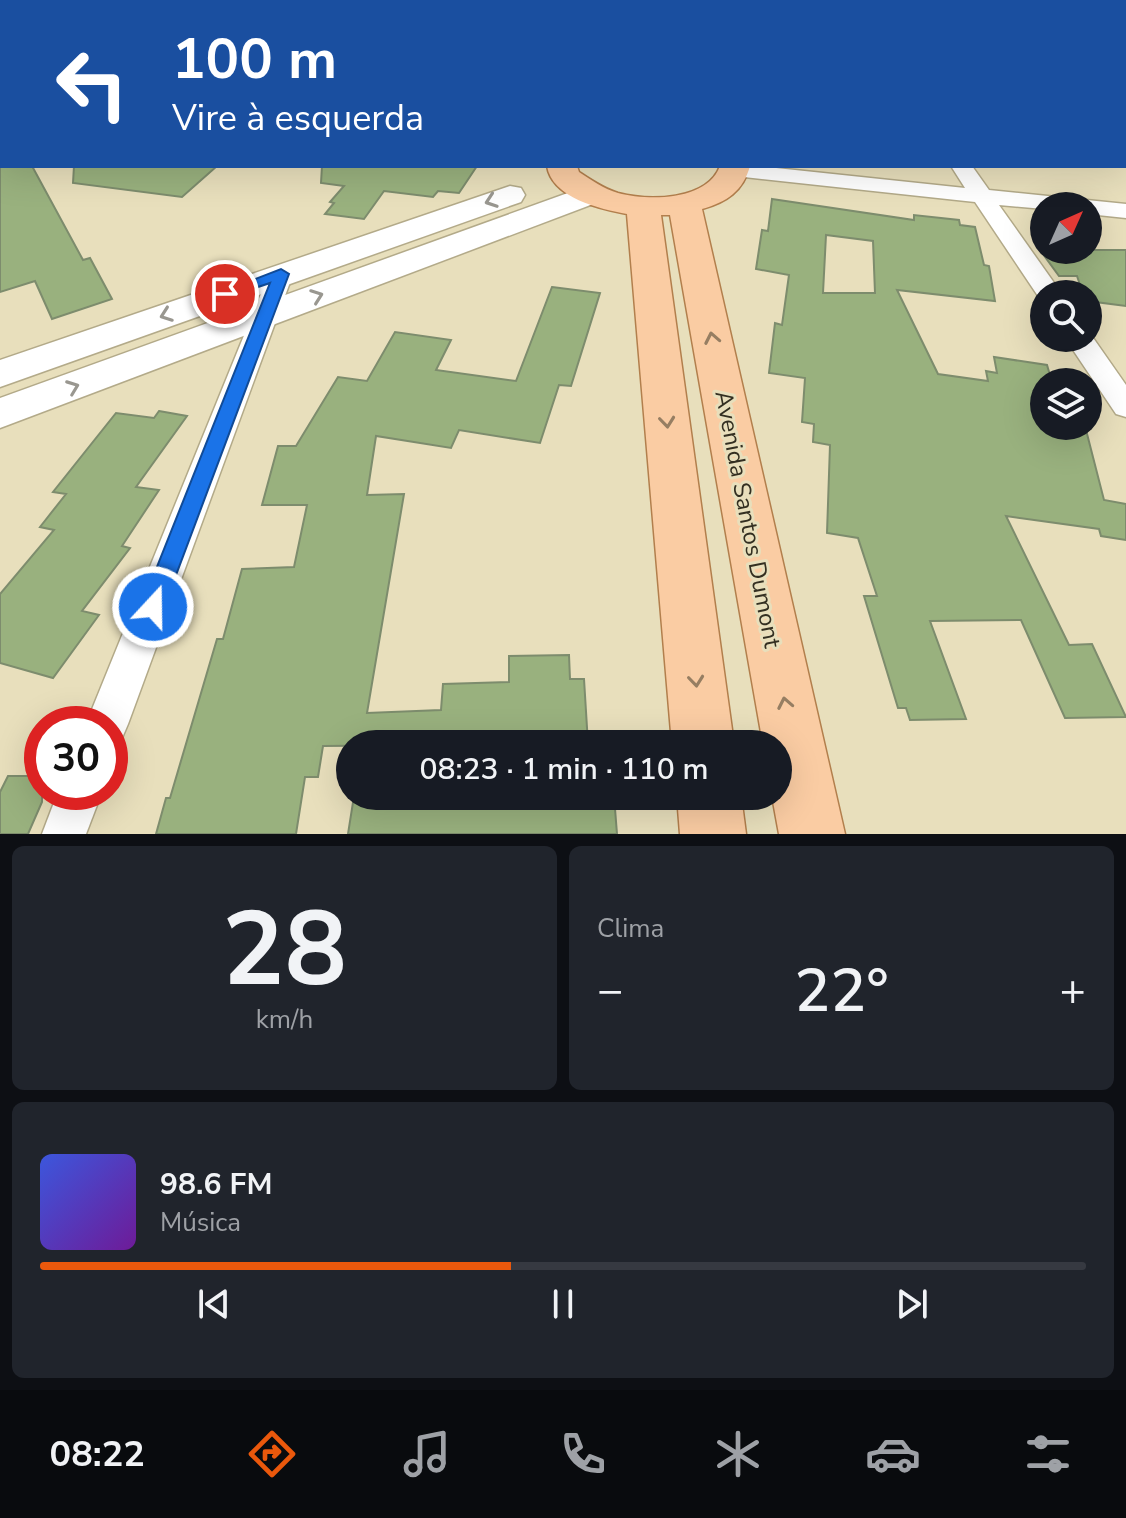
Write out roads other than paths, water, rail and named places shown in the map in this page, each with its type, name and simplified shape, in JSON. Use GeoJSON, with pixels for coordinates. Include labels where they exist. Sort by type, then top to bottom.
{"type":"FeatureCollection","features":[{"type":"Feature","properties":{"kind":"main road"},"geometry":{"type":"LineString","coordinates":[[572,179],[663,205],[710,196],[728,184],[735,168]]}},
{"type":"Feature","properties":{"kind":"main road"},"geometry":{"type":"LineString","coordinates":[[663,205],[702,730]]}},
{"type":"Feature","properties":{"kind":"main road","name":"Avenida Santos Dumont"},"geometry":{"type":"LineString","coordinates":[[663,205],[812,834]]}},
{"type":"Feature","properties":{"kind":"main road"},"geometry":{"type":"LineString","coordinates":[[710,810],[713,834]]}},
{"type":"Feature","properties":{"kind":"street"},"geometry":{"type":"LineString","coordinates":[[735,168],[1030,202]]}},
{"type":"Feature","properties":{"kind":"street"},"geometry":{"type":"LineString","coordinates":[[962,168],[1039,280]]}},
{"type":"Feature","properties":{"kind":"street"},"geometry":{"type":"LineString","coordinates":[[0,414],[267,314],[418,242],[572,179]]}},
{"type":"Feature","properties":{"kind":"street"},"geometry":{"type":"LineString","coordinates":[[1102,208],[1126,211]]}},
{"type":"Feature","properties":{"kind":"street"},"geometry":{"type":"LineString","coordinates":[[0,374],[281,274],[418,242]]}},
{"type":"Feature","properties":{"kind":"street"},"geometry":{"type":"LineString","coordinates":[[114,706],[281,274]]}},
{"type":"Feature","properties":{"kind":"street"},"geometry":{"type":"LineString","coordinates":[[1089,352],[1126,407]]}},
{"type":"Feature","properties":{"kind":"street"},"geometry":{"type":"LineString","coordinates":[[64,834],[73,810]]}}]}
